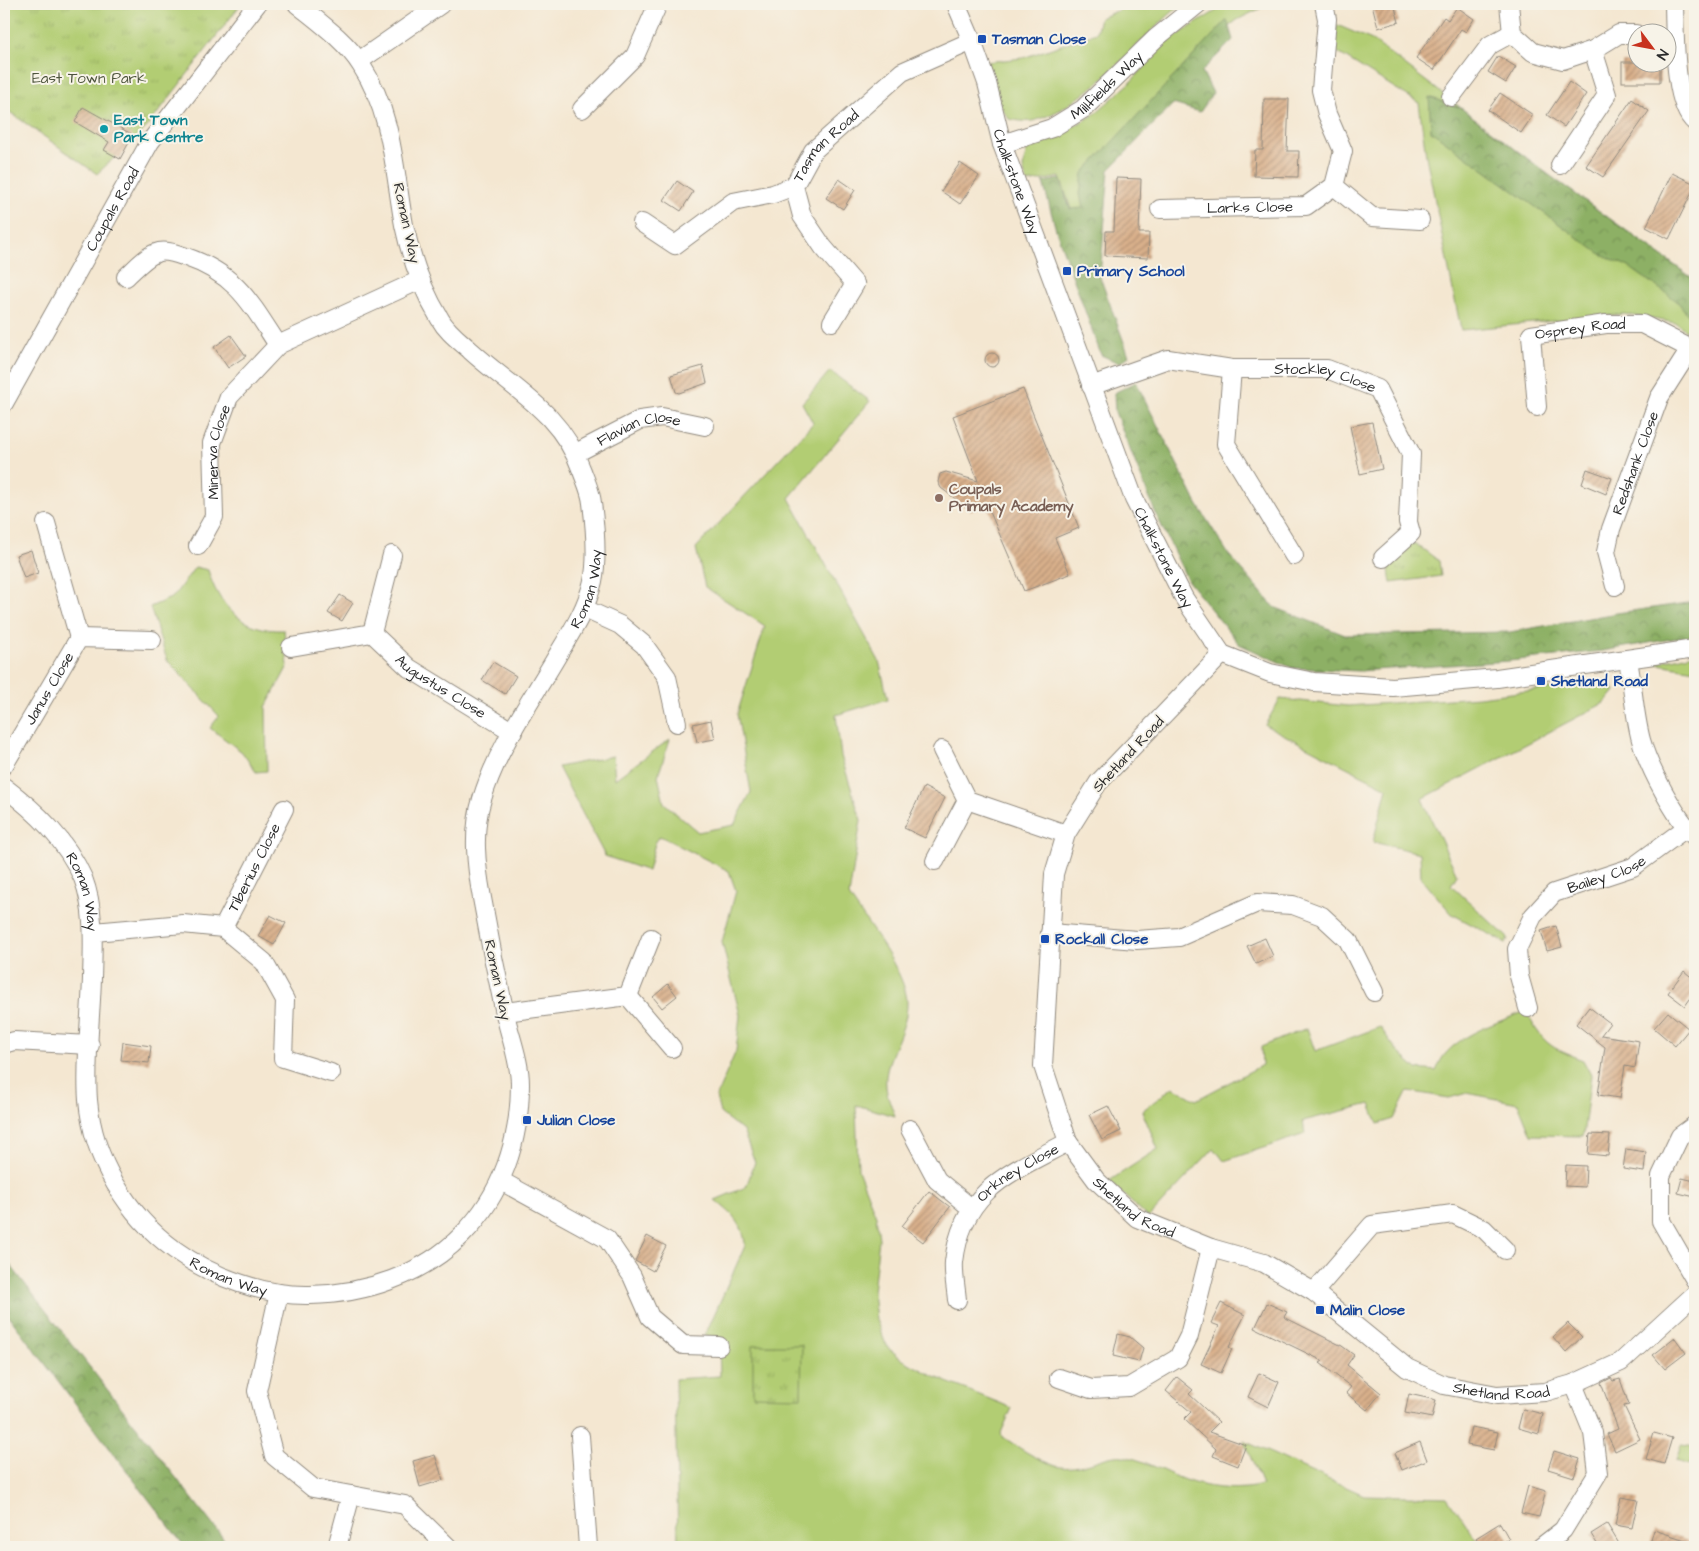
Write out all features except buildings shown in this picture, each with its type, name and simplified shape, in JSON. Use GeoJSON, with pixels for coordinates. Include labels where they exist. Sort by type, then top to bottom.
{"type":"FeatureCollection","features":[{"type":"Feature","properties":{"kind":"street","name":"Coupals Road"},"geometry":{"type":"LineString","coordinates":[[4,403],[150,142],[257,4]]}},
{"type":"Feature","properties":{"kind":"street","name":"Roman Way"},"geometry":{"type":"LineString","coordinates":[[4,787],[31,807],[64,844],[85,882],[94,932],[88,1099],[97,1149],[123,1197],[157,1237],[190,1260],[237,1282],[279,1293],[308,1296],[354,1291],[401,1277],[446,1251],[481,1216],[501,1181],[515,1141],[520,1079],[490,948],[475,839],[481,801],[499,758],[585,609],[595,574],[592,497],[576,453],[560,428],[530,397],[481,361],[443,325],[420,280],[405,229],[392,141],[378,97],[359,61],[326,27],[297,4]]}},
{"type":"Feature","properties":{"kind":"street"},"geometry":{"type":"LineString","coordinates":[[359,61],[442,4]]}},
{"type":"Feature","properties":{"kind":"street"},"geometry":{"type":"LineString","coordinates":[[582,109],[635,56],[658,4]]}},
{"type":"Feature","properties":{"kind":"street","name":"Chalkstone Way"},"geometry":{"type":"LineString","coordinates":[[956,4],[987,83],[1002,144],[1134,499],[1184,598],[1222,654]]}},
{"type":"Feature","properties":{"kind":"street","name":"Millfields Way"},"geometry":{"type":"LineString","coordinates":[[1002,144],[1052,128],[1083,109],[1156,38],[1198,4]]}},
{"type":"Feature","properties":{"kind":"street"},"geometry":{"type":"LineString","coordinates":[[1324,4],[1327,19],[1321,90],[1327,114],[1343,151],[1334,186],[1372,217],[1420,220]]}},
{"type":"Feature","properties":{"kind":"street"},"geometry":{"type":"LineString","coordinates":[[1509,4],[1512,33],[1533,52],[1563,60],[1593,50],[1619,34],[1626,34]]}},
{"type":"Feature","properties":{"kind":"street"},"geometry":{"type":"LineString","coordinates":[[1672,22],[1674,4]]}},
{"type":"Feature","properties":{"kind":"street"},"geometry":{"type":"LineString","coordinates":[[1452,97],[1490,45],[1512,33]]}},
{"type":"Feature","properties":{"kind":"street","name":"Tasman Road"},"geometry":{"type":"LineString","coordinates":[[832,322],[855,284],[822,247],[802,216],[794,186],[812,151],[902,72],[972,41]]}},
{"type":"Feature","properties":{"kind":"street"},"geometry":{"type":"LineString","coordinates":[[1560,165],[1607,95],[1593,50]]}},
{"type":"Feature","properties":{"kind":"street"},"geometry":{"type":"LineString","coordinates":[[1676,67],[1688,116],[1695,122]]}},
{"type":"Feature","properties":{"kind":"street"},"geometry":{"type":"LineString","coordinates":[[642,223],[675,245],[732,202],[773,194],[794,186]]}},
{"type":"Feature","properties":{"kind":"street","name":"Larks Close"},"geometry":{"type":"LineString","coordinates":[[1160,209],[1306,206],[1334,186]]}},
{"type":"Feature","properties":{"kind":"street"},"geometry":{"type":"LineString","coordinates":[[126,277],[148,257],[158,252],[175,253],[204,263],[225,276],[242,292],[278,344]]}},
{"type":"Feature","properties":{"kind":"street","name":"Minerva Close"},"geometry":{"type":"LineString","coordinates":[[198,546],[214,517],[212,443],[229,397],[278,344],[420,280]]}},
{"type":"Feature","properties":{"kind":"street","name":"Osprey Road"},"geometry":{"type":"LineString","coordinates":[[1537,407],[1532,334],[1606,324],[1642,324],[1693,350]]}},
{"type":"Feature","properties":{"kind":"street","name":"Redshank Close"},"geometry":{"type":"LineString","coordinates":[[1615,586],[1606,552],[1610,529],[1659,398],[1693,350]]}},
{"type":"Feature","properties":{"kind":"street","name":"Stockley Close"},"geometry":{"type":"LineString","coordinates":[[1091,386],[1168,359],[1232,369],[1327,369],[1378,389],[1411,454],[1408,522],[1411,534],[1383,558]]}},
{"type":"Feature","properties":{"kind":"street"},"geometry":{"type":"LineString","coordinates":[[1232,369],[1226,444],[1294,556]]}},
{"type":"Feature","properties":{"kind":"street","name":"Flavian Close"},"geometry":{"type":"LineString","coordinates":[[576,453],[640,420],[662,417],[705,426]]}},
{"type":"Feature","properties":{"kind":"street","name":"Janus Close"},"geometry":{"type":"LineString","coordinates":[[4,766],[79,638],[46,523]]}},
{"type":"Feature","properties":{"kind":"street"},"geometry":{"type":"LineString","coordinates":[[291,648],[372,633],[392,555]]}},
{"type":"Feature","properties":{"kind":"street"},"geometry":{"type":"LineString","coordinates":[[585,609],[620,625],[644,644],[667,677],[677,723]]}},
{"type":"Feature","properties":{"kind":"street","name":"Augustus Close"},"geometry":{"type":"LineString","coordinates":[[372,633],[409,668],[513,732]]}},
{"type":"Feature","properties":{"kind":"street","name":"Janus Close"},"geometry":{"type":"LineString","coordinates":[[79,638],[152,640]]}},
{"type":"Feature","properties":{"kind":"street"},"geometry":{"type":"LineString","coordinates":[[1222,654],[1270,673],[1314,682],[1393,687],[1497,678],[1695,649]]}},
{"type":"Feature","properties":{"kind":"street","name":"Shetland Road"},"geometry":{"type":"LineString","coordinates":[[1222,654],[1098,783],[1066,834],[1054,874],[1042,1066],[1068,1142],[1096,1180],[1137,1218],[1211,1248],[1264,1263],[1314,1292],[1407,1368],[1444,1385],[1497,1395],[1545,1392],[1573,1384],[1621,1362],[1695,1294]]}},
{"type":"Feature","properties":{"kind":"street"},"geometry":{"type":"LineString","coordinates":[[1628,660],[1642,740],[1663,789],[1690,832]]}},
{"type":"Feature","properties":{"kind":"street"},"geometry":{"type":"LineString","coordinates":[[942,750],[967,800],[1066,834]]}},
{"type":"Feature","properties":{"kind":"street"},"geometry":{"type":"LineString","coordinates":[[935,861],[967,800]]}},
{"type":"Feature","properties":{"kind":"street","name":"Tiberius Close"},"geometry":{"type":"LineString","coordinates":[[223,928],[284,809]]}},
{"type":"Feature","properties":{"kind":"street","name":"Bailey Close"},"geometry":{"type":"LineString","coordinates":[[1528,1008],[1519,976],[1517,949],[1534,916],[1554,893],[1634,867],[1690,832]]}},
{"type":"Feature","properties":{"kind":"street"},"geometry":{"type":"LineString","coordinates":[[1050,933],[1137,940],[1179,937],[1257,903],[1293,905],[1322,916],[1348,940],[1374,992]]}},
{"type":"Feature","properties":{"kind":"street","name":"Tiberius Close"},"geometry":{"type":"LineString","coordinates":[[94,932],[183,924],[223,928],[264,962],[285,1000],[283,1058],[330,1073]]}},
{"type":"Feature","properties":{"kind":"street"},"geometry":{"type":"LineString","coordinates":[[628,996],[651,938]]}},
{"type":"Feature","properties":{"kind":"street"},"geometry":{"type":"LineString","coordinates":[[505,1012],[628,996]]}},
{"type":"Feature","properties":{"kind":"street"},"geometry":{"type":"LineString","coordinates":[[628,996],[672,1048]]}},
{"type":"Feature","properties":{"kind":"street"},"geometry":{"type":"LineString","coordinates":[[4,1044],[14,1041],[90,1045]]}},
{"type":"Feature","properties":{"kind":"street"},"geometry":{"type":"LineString","coordinates":[[1695,1125],[1680,1136],[1661,1176],[1661,1221],[1695,1280]]}},
{"type":"Feature","properties":{"kind":"street","name":"Orkney Close"},"geometry":{"type":"LineString","coordinates":[[910,1129],[937,1180],[971,1208]]}},
{"type":"Feature","properties":{"kind":"street","name":"Orkney Close"},"geometry":{"type":"LineString","coordinates":[[957,1300],[954,1263],[961,1229],[971,1208],[996,1181],[1068,1142]]}},
{"type":"Feature","properties":{"kind":"street"},"geometry":{"type":"LineString","coordinates":[[501,1181],[607,1239],[632,1276],[650,1317],[683,1345],[719,1346]]}},
{"type":"Feature","properties":{"kind":"street"},"geometry":{"type":"LineString","coordinates":[[1314,1292],[1372,1225],[1453,1214],[1484,1229],[1505,1250]]}},
{"type":"Feature","properties":{"kind":"street"},"geometry":{"type":"LineString","coordinates":[[1059,1378],[1091,1389],[1129,1387],[1178,1358],[1189,1336],[1211,1248]]}},
{"type":"Feature","properties":{"kind":"street"},"geometry":{"type":"LineString","coordinates":[[279,1293],[257,1391],[274,1456],[313,1488],[405,1504],[448,1547]]}},
{"type":"Feature","properties":{"kind":"street"},"geometry":{"type":"LineString","coordinates":[[1541,1547],[1563,1530],[1598,1473],[1592,1433],[1573,1384]]}},
{"type":"Feature","properties":{"kind":"street"},"geometry":{"type":"LineString","coordinates":[[580,1436],[588,1547]]}},
{"type":"Feature","properties":{"kind":"street"},"geometry":{"type":"LineString","coordinates":[[337,1547],[351,1495]]}},
{"type":"Feature","properties":{"kind":"green space","name":"East Town Park"},"geometry":{"type":"Polygon","coordinates":[[[4,4],[241,4],[147,127],[97,174],[4,108],[4,4]]]}},
{"type":"Feature","properties":{"kind":"green space"},"geometry":{"type":"Polygon","coordinates":[[[1133,4],[1182,4],[1114,68],[1077,99],[1058,111],[1036,120],[1009,119],[1000,106],[986,62],[1023,58],[1096,33],[1100,18],[1133,4]]]}},
{"type":"Feature","properties":{"kind":"green space"},"geometry":{"type":"Polygon","coordinates":[[[1227,4],[1269,4],[1237,20],[1206,45],[1131,126],[1088,208],[1072,212],[1060,177],[1027,183],[1023,168],[1027,149],[1039,140],[1067,130],[1092,116],[1129,84],[1165,43],[1227,4]]]}},
{"type":"Feature","properties":{"kind":"green space"},"geometry":{"type":"Polygon","coordinates":[[[1227,20],[1233,40],[1202,71],[1213,93],[1200,112],[1173,104],[1109,170],[1100,277],[1129,356],[1119,363],[1101,355],[1056,230],[1043,182],[1060,179],[1070,209],[1083,208],[1080,194],[1083,173],[1227,20]]]}},
{"type":"Feature","properties":{"kind":"green space"},"geometry":{"type":"Polygon","coordinates":[[[1337,25],[1372,40],[1549,175],[1695,280],[1695,337],[1676,323],[1624,314],[1461,330],[1426,156],[1419,103],[1335,51],[1337,25]]]}},
{"type":"Feature","properties":{"kind":"green space"},"geometry":{"type":"Polygon","coordinates":[[[1429,97],[1461,108],[1549,175],[1695,280],[1695,324],[1677,301],[1629,267],[1599,253],[1431,131],[1429,97]]]}},
{"type":"Feature","properties":{"kind":"green space"},"geometry":{"type":"Polygon","coordinates":[[[830,371],[870,401],[789,498],[879,661],[888,699],[836,715],[841,756],[861,820],[849,896],[893,962],[905,990],[907,1002],[904,1024],[886,1076],[888,1098],[895,1116],[856,1105],[858,1170],[876,1216],[879,1239],[873,1292],[876,1320],[887,1347],[903,1360],[935,1377],[1012,1408],[1000,1435],[1034,1456],[1056,1466],[1074,1467],[1109,1457],[1123,1456],[1142,1461],[1185,1480],[1202,1485],[1237,1489],[1262,1485],[1244,1441],[1364,1495],[1447,1497],[1481,1547],[678,1547],[675,1379],[720,1376],[719,1346],[705,1335],[745,1246],[740,1225],[715,1200],[746,1187],[755,1162],[743,1131],[720,1113],[716,1097],[736,1051],[740,1015],[722,942],[736,891],[729,871],[660,836],[655,843],[648,871],[605,856],[558,767],[613,756],[615,779],[670,739],[658,776],[664,803],[698,832],[734,825],[751,792],[737,714],[765,626],[705,587],[696,548],[813,423],[802,403],[830,371]]]}},
{"type":"Feature","properties":{"kind":"green space"},"geometry":{"type":"Polygon","coordinates":[[[1136,382],[1197,504],[1229,555],[1274,607],[1345,635],[1510,632],[1617,613],[1695,602],[1695,635],[1602,651],[1509,661],[1359,671],[1292,668],[1239,644],[1188,581],[1155,512],[1115,412],[1114,393],[1136,382]]]}},
{"type":"Feature","properties":{"kind":"green space"},"geometry":{"type":"Polygon","coordinates":[[[1410,543],[1416,544],[1439,561],[1441,576],[1391,583],[1389,568],[1391,559],[1410,543]]]}},
{"type":"Feature","properties":{"kind":"green space"},"geometry":{"type":"Polygon","coordinates":[[[195,567],[208,570],[219,595],[235,615],[257,627],[270,630],[284,630],[288,666],[266,707],[267,771],[256,772],[242,752],[210,728],[219,716],[167,660],[150,607],[173,597],[195,567]]]}},
{"type":"Feature","properties":{"kind":"green space"},"geometry":{"type":"Polygon","coordinates":[[[1695,654],[1695,670],[1652,663],[1695,654]]]}},
{"type":"Feature","properties":{"kind":"green space"},"geometry":{"type":"Polygon","coordinates":[[[1609,681],[1615,691],[1606,702],[1422,799],[1457,875],[1451,885],[1508,938],[1506,943],[1452,914],[1421,878],[1420,853],[1373,842],[1387,788],[1265,725],[1280,699],[1348,706],[1479,697],[1609,681]]]}},
{"type":"Feature","properties":{"kind":"green space"},"geometry":{"type":"Polygon","coordinates":[[[1526,1011],[1537,1030],[1548,1043],[1562,1052],[1583,1060],[1591,1075],[1583,1136],[1531,1135],[1518,1103],[1467,1093],[1449,1098],[1408,1091],[1394,1119],[1378,1124],[1370,1104],[1303,1121],[1305,1134],[1224,1161],[1214,1148],[1148,1218],[1109,1181],[1158,1149],[1142,1111],[1173,1087],[1196,1100],[1262,1065],[1261,1047],[1307,1028],[1315,1051],[1380,1027],[1398,1052],[1417,1069],[1436,1071],[1443,1057],[1459,1042],[1481,1029],[1526,1011]]]}},
{"type":"Feature","properties":{"kind":"green space"},"geometry":{"type":"Polygon","coordinates":[[[4,1257],[230,1547],[185,1547],[4,1310],[4,1257]]]}},
{"type":"Feature","properties":{"kind":"green space"},"geometry":{"type":"Polygon","coordinates":[[[753,1345],[802,1345],[801,1397],[753,1396],[753,1345]]]}},
{"type":"Feature","properties":{"kind":"green space"},"geometry":{"type":"Polygon","coordinates":[[[1681,1445],[1695,1447],[1695,1466],[1676,1461],[1681,1445]]]}},
{"type":"Feature","properties":{"kind":"place","name":"Tasman Close"},"geometry":{"type":"Point","coordinates":[982,39]}},
{"type":"Feature","properties":{"kind":"place","name":"East Town Park Centre"},"geometry":{"type":"Point","coordinates":[104,129]}},
{"type":"Feature","properties":{"kind":"place","name":"Primary School"},"geometry":{"type":"Point","coordinates":[1067,271]}},
{"type":"Feature","properties":{"kind":"place","name":"Coupals Primary Academy"},"geometry":{"type":"Point","coordinates":[939,498]}},
{"type":"Feature","properties":{"kind":"place","name":"Shetland Road"},"geometry":{"type":"Point","coordinates":[1541,681]}},
{"type":"Feature","properties":{"kind":"place","name":"Rockall Close"},"geometry":{"type":"Point","coordinates":[1045,939]}},
{"type":"Feature","properties":{"kind":"place","name":"Julian Close"},"geometry":{"type":"Point","coordinates":[527,1120]}},
{"type":"Feature","properties":{"kind":"place","name":"Malin Close"},"geometry":{"type":"Point","coordinates":[1320,1310]}}]}
